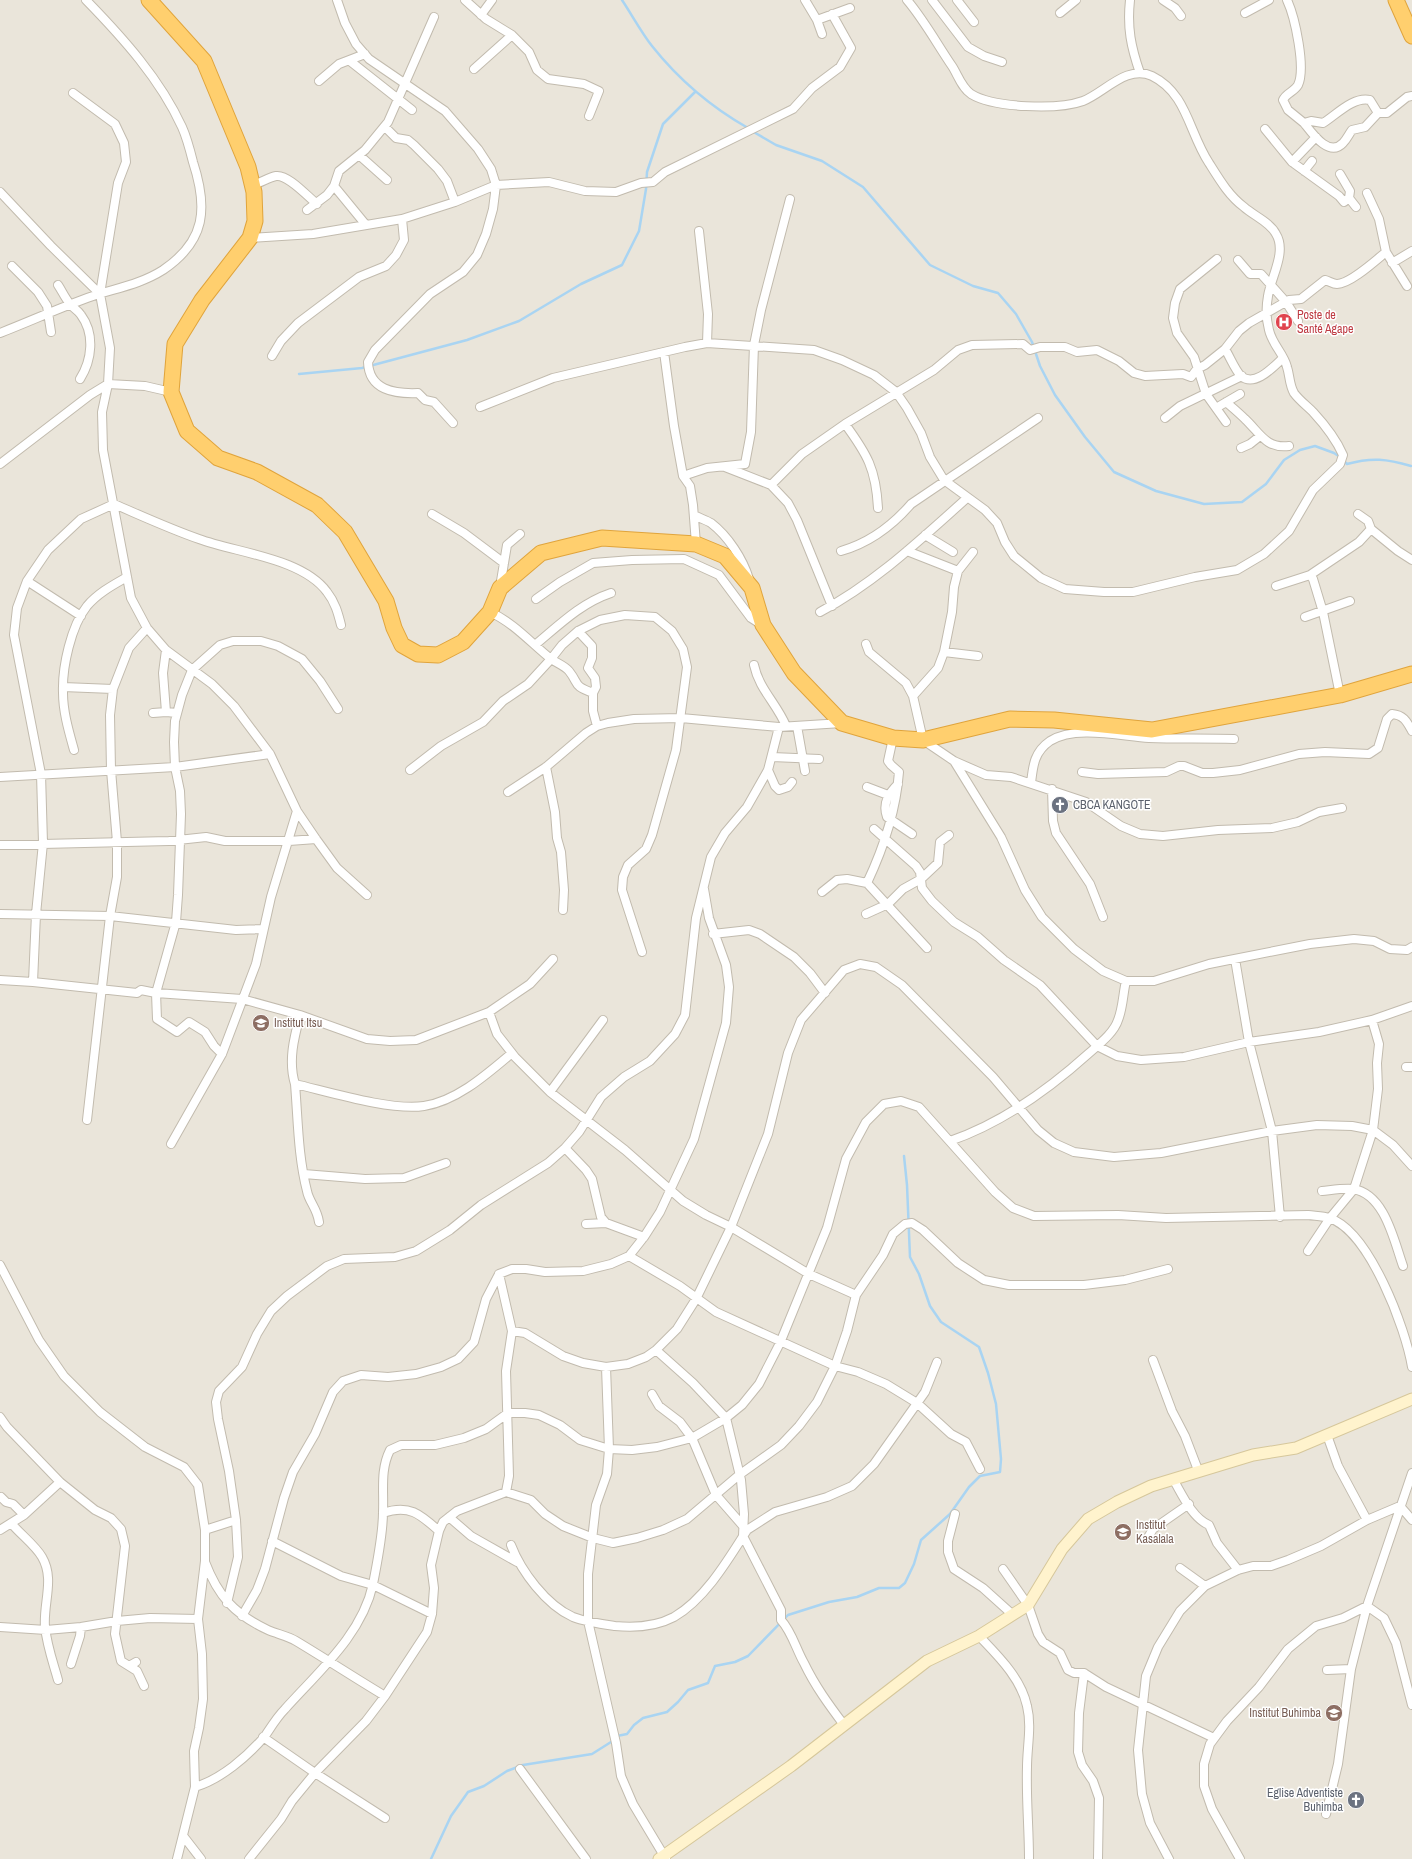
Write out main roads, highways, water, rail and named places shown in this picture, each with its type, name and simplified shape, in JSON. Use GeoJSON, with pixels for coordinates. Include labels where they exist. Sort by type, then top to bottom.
{"type":"FeatureCollection","features":[{"type":"Feature","properties":{"kind":"highway"},"geometry":{"type":"LineString","coordinates":[[1396,0],[1412,36]]}},
{"type":"Feature","properties":{"kind":"highway"},"geometry":{"type":"LineString","coordinates":[[152,2],[204,61],[248,167],[253,185],[255,221],[250,238],[202,300],[175,344],[171,392],[187,431],[218,458],[257,472],[317,505],[345,532],[386,601],[394,628],[402,645],[418,654],[438,655],[463,642],[490,612],[500,588],[541,553],[602,538],[696,544],[725,556],[752,588],[763,625],[794,673],[842,723],[892,738],[924,740],[1010,719],[1054,720],[1152,730],[1340,695],[1412,674]]}},
{"type":"Feature","properties":{"kind":"waterway"},"geometry":{"type":"LineString","coordinates":[[622,0],[648,41],[673,70],[708,102],[748,128]]}},
{"type":"Feature","properties":{"kind":"waterway"},"geometry":{"type":"LineString","coordinates":[[299,374],[362,368],[467,340],[519,321],[581,284],[622,265],[639,231],[646,189],[647,172],[663,124],[695,92]]}},
{"type":"Feature","properties":{"kind":"waterway"},"geometry":{"type":"LineString","coordinates":[[752,131],[776,145],[822,161],[863,187],[930,265],[973,286],[998,293],[1016,314],[1032,342],[1040,366],[1055,395],[1085,437],[1114,472],[1156,491],[1204,504],[1242,502],[1266,484],[1284,460],[1300,450],[1315,446],[1334,453],[1340,457]]}},
{"type":"Feature","properties":{"kind":"waterway"},"geometry":{"type":"LineString","coordinates":[[1344,461],[1347,464],[1364,460],[1379,460],[1411,466]]}},
{"type":"Feature","properties":{"kind":"waterway"},"geometry":{"type":"LineString","coordinates":[[617,1736],[627,1734],[634,1725],[643,1718],[667,1712],[688,1690],[708,1683],[715,1666],[735,1662],[748,1656],[788,1615],[829,1602],[857,1597],[879,1588],[899,1588],[905,1583],[914,1564],[921,1540],[950,1514],[969,1487],[980,1476],[1000,1472],[1001,1459],[996,1404],[979,1347],[941,1322],[930,1306],[919,1274],[910,1257],[907,1185],[904,1156]]}},
{"type":"Feature","properties":{"kind":"waterway"},"geometry":{"type":"LineString","coordinates":[[431,1859],[451,1816],[468,1792],[484,1786],[507,1771],[523,1765],[592,1754],[611,1742]]}},
{"type":"Feature","properties":{"kind":"place","name":"Poste de Santé Agape"},"geometry":{"type":"Point","coordinates":[1284,322]}},
{"type":"Feature","properties":{"kind":"place","name":"CBCA KANGOTE"},"geometry":{"type":"Point","coordinates":[1060,805]}},
{"type":"Feature","properties":{"kind":"place","name":"Institut Itsu"},"geometry":{"type":"Point","coordinates":[261,1023]}},
{"type":"Feature","properties":{"kind":"place","name":"Institut Kasalala"},"geometry":{"type":"Point","coordinates":[1123,1532]}},
{"type":"Feature","properties":{"kind":"place","name":"Institut Buhimba"},"geometry":{"type":"Point","coordinates":[1334,1713]}},
{"type":"Feature","properties":{"kind":"place","name":"Eglise Adventiste Buhimba"},"geometry":{"type":"Point","coordinates":[1356,1800]}}]}
